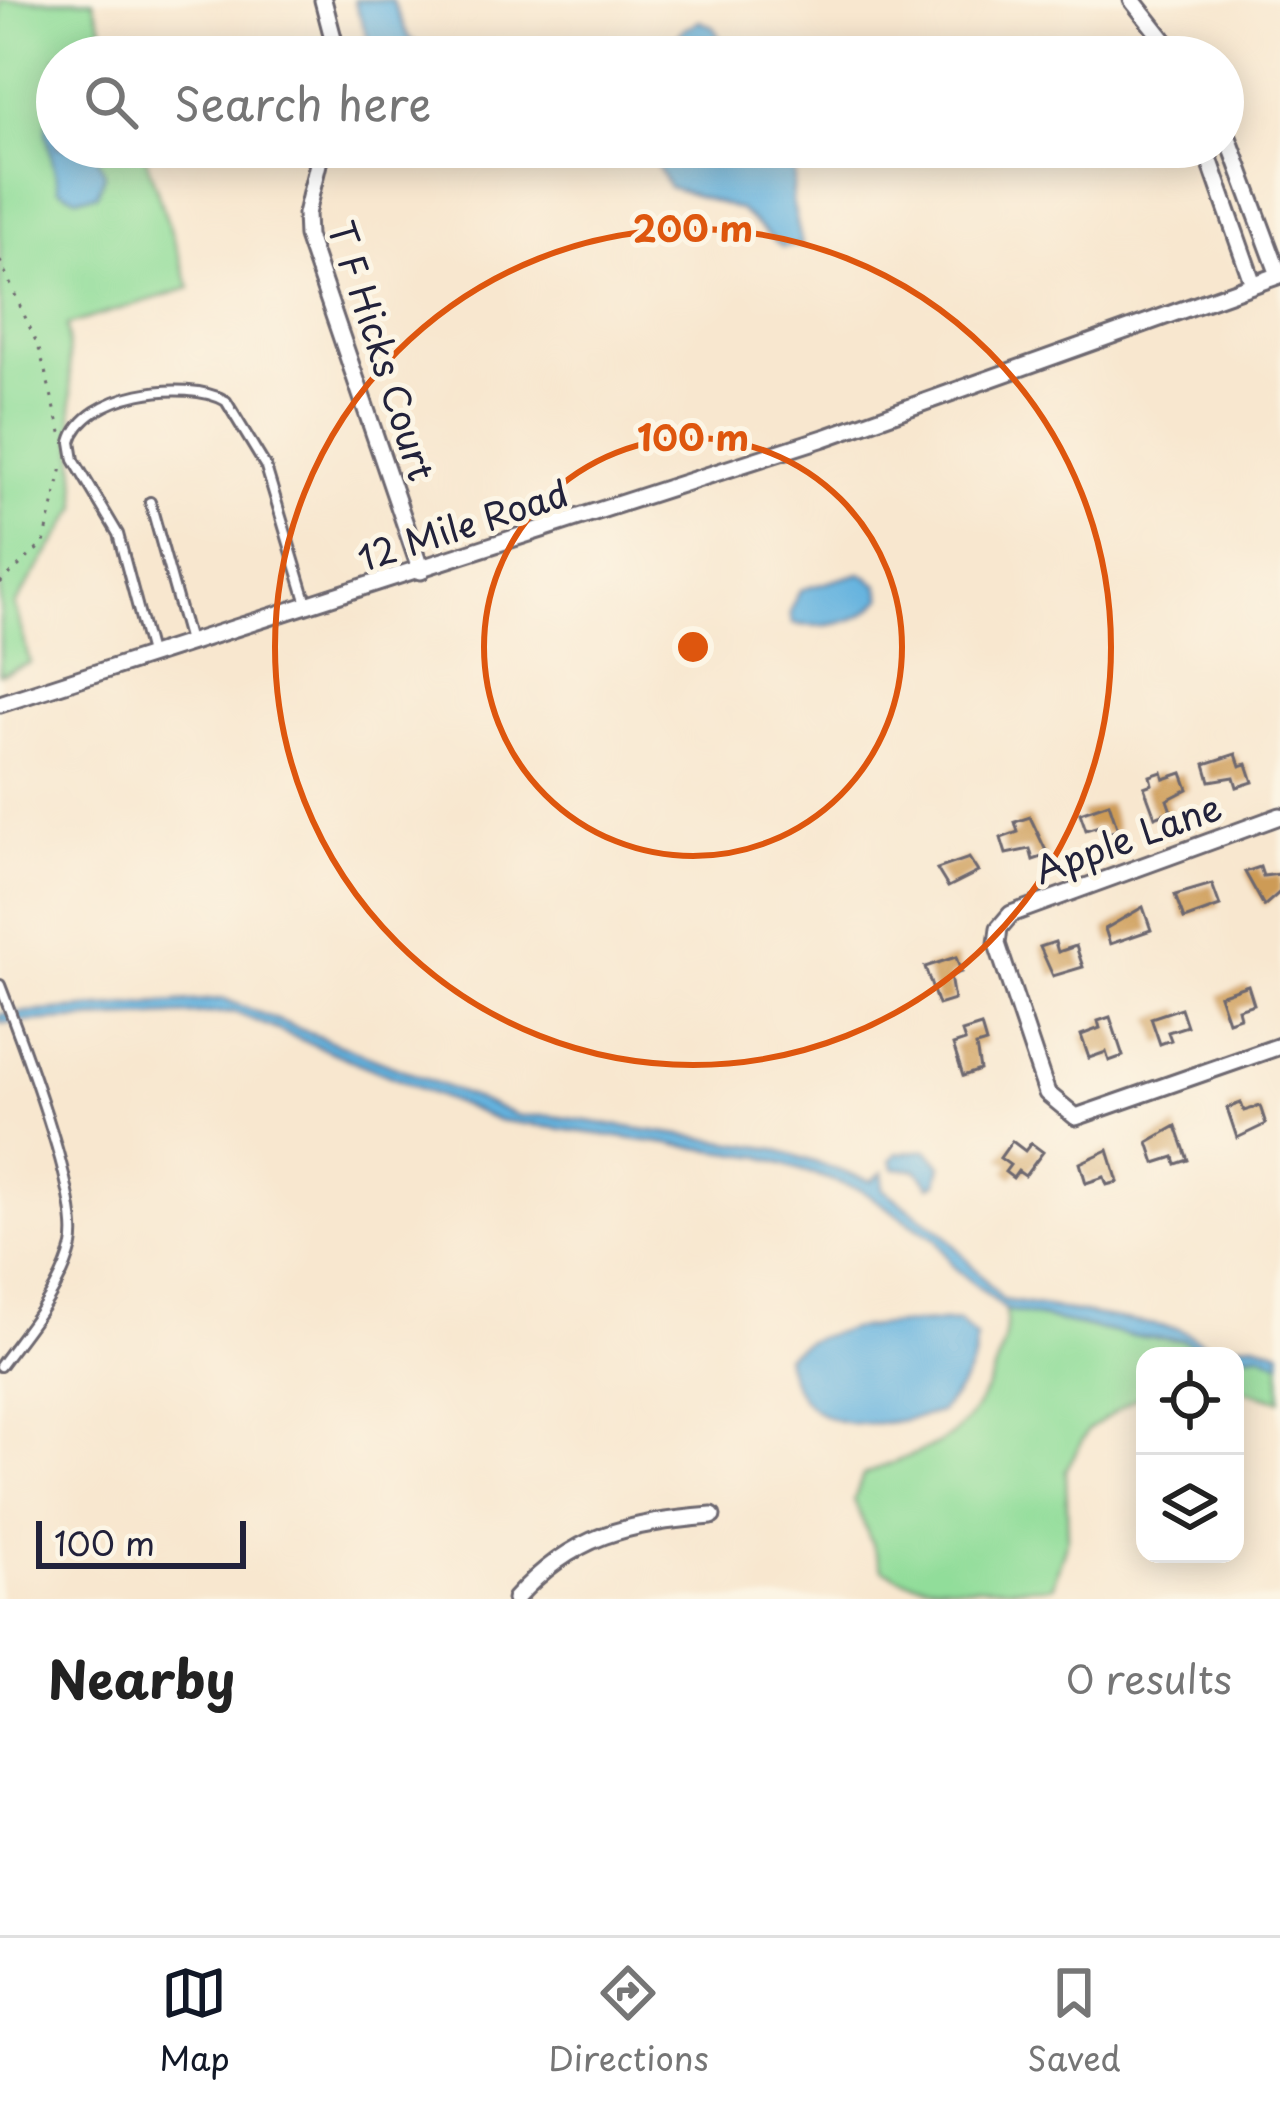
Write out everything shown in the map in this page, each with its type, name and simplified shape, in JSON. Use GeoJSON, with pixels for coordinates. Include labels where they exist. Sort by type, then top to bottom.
{"type":"FeatureCollection","features":[{"type":"Feature","properties":{"kind":"street"},"geometry":{"type":"LineString","coordinates":[[323,0],[332,36]]}},
{"type":"Feature","properties":{"kind":"street"},"geometry":{"type":"LineString","coordinates":[[1132,0],[1160,36]]}},
{"type":"Feature","properties":{"kind":"street","name":"T F Hicks Court"},"geometry":{"type":"LineString","coordinates":[[317,168],[306,214],[310,248],[421,571]]}},
{"type":"Feature","properties":{"kind":"street"},"geometry":{"type":"LineString","coordinates":[[1213,168],[1253,284]]}},
{"type":"Feature","properties":{"kind":"street"},"geometry":{"type":"LineString","coordinates":[[1240,168],[1280,275]]}},
{"type":"Feature","properties":{"kind":"street"},"geometry":{"type":"LineString","coordinates":[[1220,186],[1243,176]]}},
{"type":"Feature","properties":{"kind":"street","name":"12 Mile Road"},"geometry":{"type":"LineString","coordinates":[[0,704],[152,659],[824,438],[1280,275]]}},
{"type":"Feature","properties":{"kind":"street","name":"Apple Lane"},"geometry":{"type":"LineString","coordinates":[[1280,816],[1011,914],[999,928],[997,944],[1047,1094],[1076,1117],[1280,1046]]}},
{"type":"Feature","properties":{"kind":"street"},"geometry":{"type":"LineString","coordinates":[[515,1599],[571,1547],[639,1522],[712,1516]]}},
{"type":"Feature","properties":{"kind":"lane"},"geometry":{"type":"LineString","coordinates":[[152,659],[118,534],[74,460],[70,442],[86,415],[133,397],[203,394],[226,401],[266,467],[308,608]]}},
{"type":"Feature","properties":{"kind":"lane"},"geometry":{"type":"LineString","coordinates":[[150,502],[191,646]]}},
{"type":"Feature","properties":{"kind":"lane"},"geometry":{"type":"LineString","coordinates":[[0,985],[46,1120],[74,1242],[52,1293],[0,1366]]}},
{"type":"Feature","properties":{"kind":"path"},"geometry":{"type":"LineString","coordinates":[[0,261],[39,348],[62,430],[64,478],[44,543],[0,583]]}},
{"type":"Feature","properties":{"kind":"green space"},"geometry":{"type":"Polygon","coordinates":[[[0,0],[93,0],[105,36],[36,36],[36,168],[149,168],[190,288],[67,325],[78,507],[15,605],[30,663],[0,674],[0,0]]]}},
{"type":"Feature","properties":{"kind":"green space"},"geometry":{"type":"Polygon","coordinates":[[[1006,1310],[1132,1336],[1183,1340],[1197,1347],[1136,1347],[1136,1398],[1088,1430],[1066,1470],[1068,1537],[1053,1585],[983,1587],[902,1579],[882,1569],[854,1500],[863,1475],[956,1431],[981,1399],[1005,1336],[1006,1310]]]}},
{"type":"Feature","properties":{"kind":"green space"},"geometry":{"type":"Polygon","coordinates":[[[1260,1353],[1280,1362],[1280,1400],[1244,1390],[1244,1355],[1260,1353]]]}},
{"type":"Feature","properties":{"kind":"water"},"geometry":{"type":"Polygon","coordinates":[[[354,0],[392,0],[408,36],[367,36],[354,0]]]}},
{"type":"Feature","properties":{"kind":"water"},"geometry":{"type":"Polygon","coordinates":[[[700,21],[718,36],[679,36],[700,21]]]}},
{"type":"Feature","properties":{"kind":"water"},"geometry":{"type":"Polygon","coordinates":[[[54,168],[102,168],[105,174],[97,195],[76,198],[59,189],[54,168]]]}},
{"type":"Feature","properties":{"kind":"water"},"geometry":{"type":"Polygon","coordinates":[[[659,168],[795,168],[792,201],[802,245],[782,247],[740,210],[669,187],[659,168]]]}},
{"type":"Feature","properties":{"kind":"water"},"geometry":{"type":"Polygon","coordinates":[[[861,573],[878,585],[882,598],[873,607],[841,623],[793,624],[790,613],[800,590],[861,573]]]}},
{"type":"Feature","properties":{"kind":"water"},"geometry":{"type":"Polygon","coordinates":[[[224,999],[519,1116],[552,1116],[775,1149],[871,1181],[883,1172],[883,1189],[944,1234],[1003,1300],[1179,1329],[1208,1345],[1254,1343],[1280,1350],[1280,1362],[1260,1353],[1244,1354],[1244,1347],[1196,1347],[1183,1340],[1132,1336],[1006,1310],[954,1267],[936,1240],[861,1190],[762,1157],[497,1120],[234,1012],[0,1023],[0,1014],[224,999]]]}},
{"type":"Feature","properties":{"kind":"water"},"geometry":{"type":"Polygon","coordinates":[[[927,1150],[941,1165],[937,1183],[930,1186],[917,1170],[894,1168],[891,1160],[897,1153],[927,1150]]]}},
{"type":"Feature","properties":{"kind":"water"},"geometry":{"type":"Polygon","coordinates":[[[959,1321],[976,1338],[974,1360],[962,1386],[940,1412],[916,1418],[867,1424],[824,1415],[807,1403],[793,1383],[785,1356],[803,1344],[845,1330],[959,1321]]]}},
{"type":"Feature","properties":{"kind":"building"},"geometry":{"type":"Polygon","coordinates":[[[1236,754],[1240,766],[1247,764],[1253,782],[1237,787],[1234,777],[1210,781],[1205,764],[1236,754]]]}},
{"type":"Feature","properties":{"kind":"building"},"geometry":{"type":"Polygon","coordinates":[[[1162,772],[1164,779],[1182,773],[1188,789],[1167,800],[1171,811],[1155,817],[1144,787],[1152,784],[1150,776],[1162,772]]]}},
{"type":"Feature","properties":{"kind":"building"},"geometry":{"type":"Polygon","coordinates":[[[1109,803],[1118,830],[1105,834],[1102,825],[1086,830],[1080,813],[1109,803]]]}},
{"type":"Feature","properties":{"kind":"building"},"geometry":{"type":"Polygon","coordinates":[[[1030,817],[1048,855],[1033,860],[1030,849],[1006,854],[1001,838],[1018,832],[1015,822],[1030,817]]]}},
{"type":"Feature","properties":{"kind":"building"},"geometry":{"type":"Polygon","coordinates":[[[969,858],[978,872],[948,887],[937,869],[969,858]]]}},
{"type":"Feature","properties":{"kind":"building"},"geometry":{"type":"Polygon","coordinates":[[[1260,867],[1263,876],[1280,874],[1280,892],[1264,906],[1245,872],[1260,867]]]}},
{"type":"Feature","properties":{"kind":"building"},"geometry":{"type":"Polygon","coordinates":[[[1212,884],[1220,906],[1184,919],[1175,895],[1212,884]]]}},
{"type":"Feature","properties":{"kind":"building"},"geometry":{"type":"Polygon","coordinates":[[[1143,907],[1151,930],[1110,944],[1105,929],[1143,907]]]}},
{"type":"Feature","properties":{"kind":"building"},"geometry":{"type":"Polygon","coordinates":[[[1055,942],[1058,952],[1076,946],[1083,967],[1053,976],[1040,947],[1055,942]]]}},
{"type":"Feature","properties":{"kind":"building"},"geometry":{"type":"Polygon","coordinates":[[[956,957],[961,972],[950,976],[954,1000],[938,1005],[925,967],[956,957]]]}},
{"type":"Feature","properties":{"kind":"building"},"geometry":{"type":"Polygon","coordinates":[[[1248,985],[1254,1004],[1238,1009],[1240,1017],[1228,1021],[1219,995],[1248,985]]]}},
{"type":"Feature","properties":{"kind":"building"},"geometry":{"type":"Polygon","coordinates":[[[1181,1008],[1187,1026],[1168,1032],[1171,1040],[1160,1044],[1151,1018],[1181,1008]]]}},
{"type":"Feature","properties":{"kind":"building"},"geometry":{"type":"Polygon","coordinates":[[[1110,1017],[1123,1056],[1109,1061],[1106,1052],[1089,1058],[1081,1035],[1100,1028],[1098,1021],[1110,1017]]]}},
{"type":"Feature","properties":{"kind":"building"},"geometry":{"type":"Polygon","coordinates":[[[981,1026],[986,1043],[976,1046],[980,1070],[963,1076],[953,1045],[965,1041],[962,1032],[981,1026]]]}},
{"type":"Feature","properties":{"kind":"building"},"geometry":{"type":"Polygon","coordinates":[[[1241,1103],[1244,1111],[1260,1106],[1266,1124],[1237,1138],[1227,1108],[1241,1103]]]}},
{"type":"Feature","properties":{"kind":"building"},"geometry":{"type":"Polygon","coordinates":[[[1176,1126],[1188,1160],[1176,1164],[1174,1157],[1155,1163],[1148,1142],[1176,1126]]]}},
{"type":"Feature","properties":{"kind":"building"},"geometry":{"type":"Polygon","coordinates":[[[1012,1141],[1025,1151],[1031,1143],[1043,1152],[1025,1176],[1018,1171],[1013,1178],[1005,1172],[1010,1165],[1000,1158],[1012,1141]]]}},
{"type":"Feature","properties":{"kind":"building"},"geometry":{"type":"Polygon","coordinates":[[[1108,1150],[1118,1182],[1107,1185],[1104,1177],[1086,1183],[1080,1163],[1108,1150]]]}}]}
